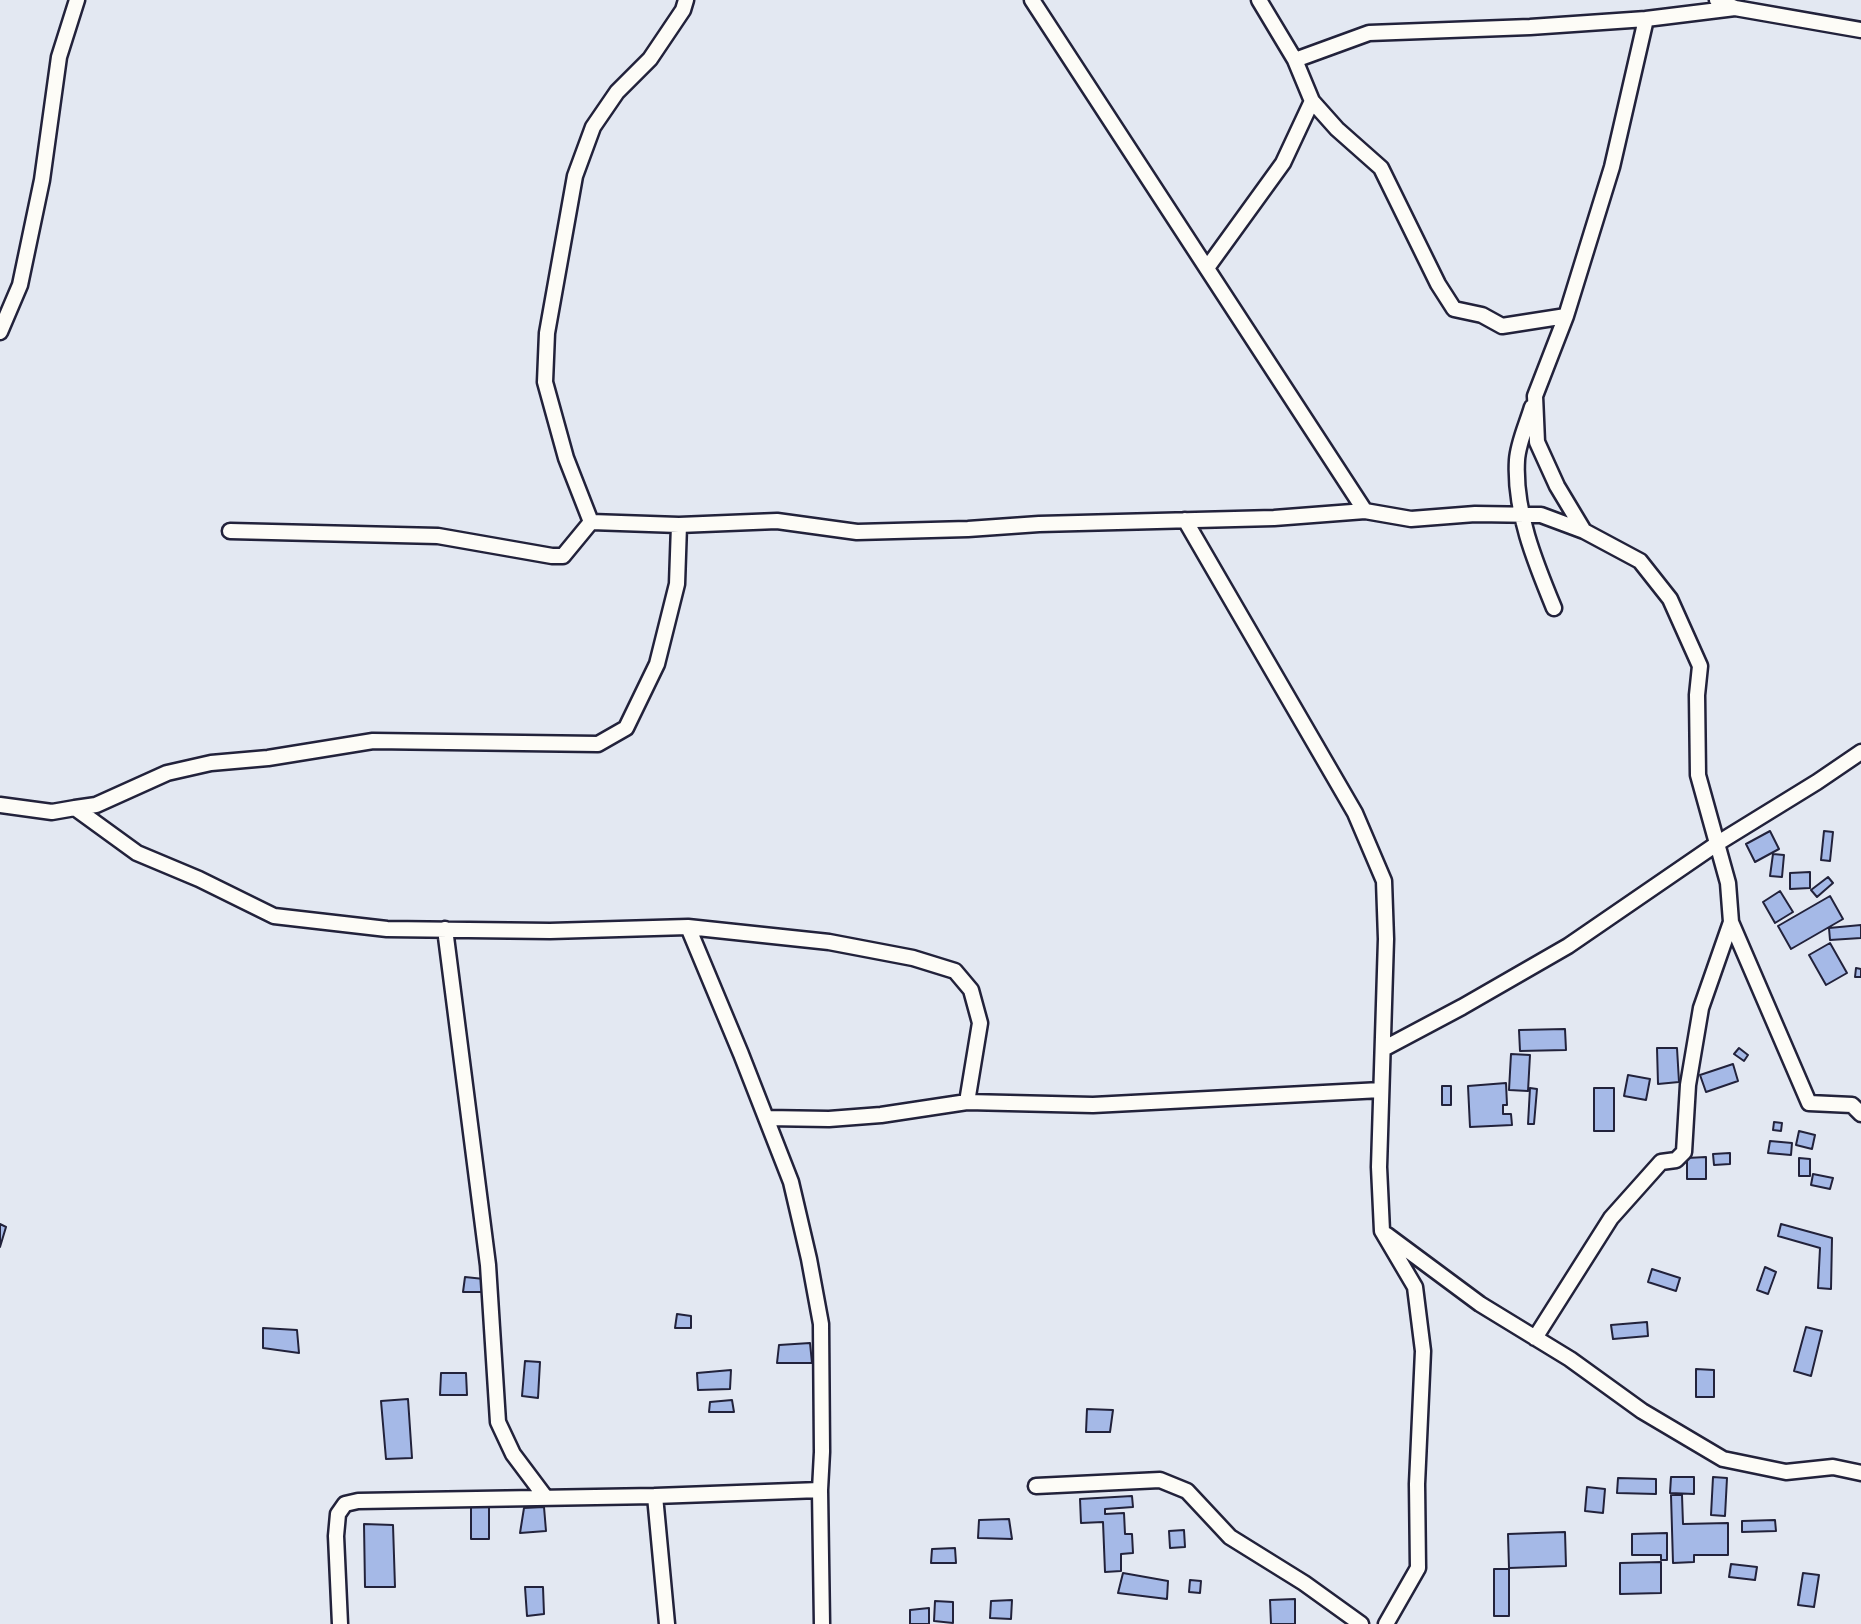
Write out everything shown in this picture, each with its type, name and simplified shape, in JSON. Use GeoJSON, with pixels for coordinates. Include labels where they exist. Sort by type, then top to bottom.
{"type":"FeatureCollection","features":[{"type":"Feature","properties":{"kind":"street"},"geometry":{"type":"LineString","coordinates":[[0,332],[20,285],[42,180],[59,57],[77,0]]}},
{"type":"Feature","properties":{"kind":"street"},"geometry":{"type":"LineString","coordinates":[[591,522],[566,458],[545,382],[547,334],[575,176],[593,127],[617,92],[650,59],[683,10],[686,0]]}},
{"type":"Feature","properties":{"kind":"street"},"geometry":{"type":"LineString","coordinates":[[1032,0],[1350,492],[1365,511]]}},
{"type":"Feature","properties":{"kind":"street"},"geometry":{"type":"LineString","coordinates":[[1259,0],[1295,60],[1312,101],[1337,130],[1381,168],[1438,284],[1454,309],[1482,315],[1502,326],[1566,316]]}},
{"type":"Feature","properties":{"kind":"street"},"geometry":{"type":"LineString","coordinates":[[1717,0],[1735,8],[1861,30]]}},
{"type":"Feature","properties":{"kind":"street"},"geometry":{"type":"LineString","coordinates":[[1295,60],[1369,33],[1530,27],[1646,19],[1735,8]]}},
{"type":"Feature","properties":{"kind":"street"},"geometry":{"type":"LineString","coordinates":[[1553,608],[1536,565],[1523,515],[1517,458],[1535,396],[1566,316],[1612,167],[1646,19]]}},
{"type":"Feature","properties":{"kind":"street"},"geometry":{"type":"LineString","coordinates":[[1207,268],[1283,163],[1312,101]]}},
{"type":"Feature","properties":{"kind":"street"},"geometry":{"type":"LineString","coordinates":[[1535,396],[1537,442],[1557,485],[1584,531]]}},
{"type":"Feature","properties":{"kind":"street"},"geometry":{"type":"LineString","coordinates":[[591,522],[679,525],[777,521],[857,532],[1274,518],[1365,511],[1411,519],[1475,514],[1541,515],[1584,531],[1640,561],[1670,598],[1700,666],[1697,695],[1698,775],[1728,883],[1731,922],[1809,1103],[1852,1105],[1861,1114]]}},
{"type":"Feature","properties":{"kind":"street"},"geometry":{"type":"LineString","coordinates":[[1185,520],[1355,813],[1384,881],[1386,939],[1381,1090],[1382,1231],[1415,1287],[1423,1351],[1417,1484],[1418,1568],[1386,1624]]}},
{"type":"Feature","properties":{"kind":"street"},"geometry":{"type":"LineString","coordinates":[[230,531],[438,536],[563,556],[591,522]]}},
{"type":"Feature","properties":{"kind":"street"},"geometry":{"type":"LineString","coordinates":[[0,805],[52,812],[96,805],[167,773],[211,763],[268,758],[373,741],[598,744],[626,728],[657,664],[677,584],[679,525]]}},
{"type":"Feature","properties":{"kind":"street"},"geometry":{"type":"LineString","coordinates":[[1383,1049],[1568,946],[1718,843],[1861,752]]}},
{"type":"Feature","properties":{"kind":"street"},"geometry":{"type":"LineString","coordinates":[[75,808],[137,853],[199,879],[274,916],[387,929],[550,931],[688,927],[829,942],[913,958],[955,971],[971,990],[980,1023],[967,1102]]}},
{"type":"Feature","properties":{"kind":"street"},"geometry":{"type":"LineString","coordinates":[[1535,1338],[1611,1218],[1661,1162],[1676,1160],[1685,1152],[1688,1084],[1701,1008],[1731,922]]}},
{"type":"Feature","properties":{"kind":"street"},"geometry":{"type":"LineString","coordinates":[[688,927],[791,1182],[809,1259],[821,1324],[822,1624]]}},
{"type":"Feature","properties":{"kind":"street"},"geometry":{"type":"LineString","coordinates":[[445,929],[486,1251],[498,1422],[513,1454],[546,1498]]}},
{"type":"Feature","properties":{"kind":"street"},"geometry":{"type":"LineString","coordinates":[[766,1118],[828,1119],[881,1115],[967,1102],[1093,1105],[1381,1090]]}},
{"type":"Feature","properties":{"kind":"street"},"geometry":{"type":"LineString","coordinates":[[1382,1231],[1480,1304],[1570,1359],[1642,1411],[1723,1459],[1786,1472],[1833,1467],[1861,1473]]}},
{"type":"Feature","properties":{"kind":"street"},"geometry":{"type":"LineString","coordinates":[[1036,1486],[1160,1479],[1187,1490],[1230,1537],[1304,1583],[1361,1624]]}},
{"type":"Feature","properties":{"kind":"street"},"geometry":{"type":"LineString","coordinates":[[340,1624],[336,1536],[338,1514],[345,1504],[820,1490]]}},
{"type":"Feature","properties":{"kind":"street"},"geometry":{"type":"LineString","coordinates":[[655,1496],[667,1624]]}},
{"type":"Feature","properties":{"kind":"building"},"geometry":{"type":"Polygon","coordinates":[[[1770,831],[1779,849],[1755,862],[1746,844],[1770,831]]]}},
{"type":"Feature","properties":{"kind":"building"},"geometry":{"type":"Polygon","coordinates":[[[1824,831],[1833,832],[1830,861],[1821,860],[1824,831]]]}},
{"type":"Feature","properties":{"kind":"building"},"geometry":{"type":"Polygon","coordinates":[[[1773,854],[1784,855],[1782,877],[1770,876],[1773,854]]]}},
{"type":"Feature","properties":{"kind":"building"},"geometry":{"type":"Polygon","coordinates":[[[1810,872],[1810,888],[1790,889],[1790,873],[1810,872]]]}},
{"type":"Feature","properties":{"kind":"building"},"geometry":{"type":"Polygon","coordinates":[[[1828,877],[1833,883],[1817,897],[1811,890],[1828,877]]]}},
{"type":"Feature","properties":{"kind":"building"},"geometry":{"type":"Polygon","coordinates":[[[1780,891],[1793,912],[1775,923],[1763,902],[1780,891]]]}},
{"type":"Feature","properties":{"kind":"building"},"geometry":{"type":"Polygon","coordinates":[[[1830,896],[1843,919],[1791,949],[1778,926],[1830,896]]]}},
{"type":"Feature","properties":{"kind":"building"},"geometry":{"type":"Polygon","coordinates":[[[1861,925],[1861,938],[1830,940],[1829,928],[1861,925]]]}},
{"type":"Feature","properties":{"kind":"building"},"geometry":{"type":"Polygon","coordinates":[[[1830,943],[1847,973],[1826,985],[1809,955],[1830,943]]]}},
{"type":"Feature","properties":{"kind":"building"},"geometry":{"type":"Polygon","coordinates":[[[1856,968],[1861,969],[1861,977],[1855,977],[1856,968]]]}},
{"type":"Feature","properties":{"kind":"building"},"geometry":{"type":"Polygon","coordinates":[[[1565,1029],[1566,1050],[1520,1051],[1519,1030],[1565,1029]]]}},
{"type":"Feature","properties":{"kind":"building"},"geometry":{"type":"Polygon","coordinates":[[[1657,1048],[1677,1048],[1679,1082],[1658,1084],[1657,1048]]]}},
{"type":"Feature","properties":{"kind":"building"},"geometry":{"type":"Polygon","coordinates":[[[1739,1048],[1748,1055],[1744,1061],[1734,1054],[1739,1048]]]}},
{"type":"Feature","properties":{"kind":"building"},"geometry":{"type":"Polygon","coordinates":[[[1511,1054],[1530,1055],[1528,1091],[1509,1090],[1511,1054]]]}},
{"type":"Feature","properties":{"kind":"building"},"geometry":{"type":"Polygon","coordinates":[[[1733,1064],[1738,1081],[1706,1092],[1700,1075],[1733,1064]]]}},
{"type":"Feature","properties":{"kind":"building"},"geometry":{"type":"Polygon","coordinates":[[[1628,1075],[1650,1079],[1646,1100],[1624,1096],[1628,1075]]]}},
{"type":"Feature","properties":{"kind":"building"},"geometry":{"type":"Polygon","coordinates":[[[1506,1083],[1507,1105],[1503,1105],[1503,1114],[1511,1114],[1512,1125],[1470,1127],[1468,1086],[1506,1083]]]}},
{"type":"Feature","properties":{"kind":"building"},"geometry":{"type":"Polygon","coordinates":[[[1442,1086],[1451,1086],[1451,1105],[1442,1105],[1442,1086]]]}},
{"type":"Feature","properties":{"kind":"building"},"geometry":{"type":"Polygon","coordinates":[[[1530,1088],[1537,1089],[1534,1124],[1528,1124],[1530,1088]]]}},
{"type":"Feature","properties":{"kind":"building"},"geometry":{"type":"Polygon","coordinates":[[[1594,1088],[1614,1088],[1614,1131],[1594,1131],[1594,1088]]]}},
{"type":"Feature","properties":{"kind":"building"},"geometry":{"type":"Polygon","coordinates":[[[1774,1122],[1782,1123],[1781,1131],[1773,1130],[1774,1122]]]}},
{"type":"Feature","properties":{"kind":"building"},"geometry":{"type":"Polygon","coordinates":[[[1799,1131],[1815,1135],[1812,1149],[1796,1145],[1799,1131]]]}},
{"type":"Feature","properties":{"kind":"building"},"geometry":{"type":"Polygon","coordinates":[[[1770,1141],[1792,1143],[1791,1155],[1768,1153],[1770,1141]]]}},
{"type":"Feature","properties":{"kind":"building"},"geometry":{"type":"Polygon","coordinates":[[[1730,1153],[1730,1164],[1714,1165],[1713,1154],[1730,1153]]]}},
{"type":"Feature","properties":{"kind":"building"},"geometry":{"type":"Polygon","coordinates":[[[1706,1157],[1706,1179],[1687,1179],[1687,1158],[1706,1157]]]}},
{"type":"Feature","properties":{"kind":"building"},"geometry":{"type":"Polygon","coordinates":[[[1799,1158],[1810,1159],[1810,1176],[1799,1176],[1799,1158]]]}},
{"type":"Feature","properties":{"kind":"building"},"geometry":{"type":"Polygon","coordinates":[[[1813,1174],[1833,1178],[1830,1189],[1811,1185],[1813,1174]]]}},
{"type":"Feature","properties":{"kind":"building"},"geometry":{"type":"Polygon","coordinates":[[[0,1224],[6,1227],[0,1247],[0,1224]]]}},
{"type":"Feature","properties":{"kind":"building"},"geometry":{"type":"Polygon","coordinates":[[[1781,1224],[1832,1238],[1831,1289],[1818,1288],[1820,1248],[1778,1236],[1781,1224]]]}},
{"type":"Feature","properties":{"kind":"building"},"geometry":{"type":"Polygon","coordinates":[[[1765,1267],[1776,1272],[1768,1294],[1757,1290],[1765,1267]]]}},
{"type":"Feature","properties":{"kind":"building"},"geometry":{"type":"Polygon","coordinates":[[[1652,1269],[1680,1278],[1676,1291],[1648,1282],[1652,1269]]]}},
{"type":"Feature","properties":{"kind":"building"},"geometry":{"type":"Polygon","coordinates":[[[465,1277],[484,1279],[484,1292],[463,1292],[465,1277]]]}},
{"type":"Feature","properties":{"kind":"building"},"geometry":{"type":"Polygon","coordinates":[[[677,1314],[691,1316],[691,1328],[675,1328],[677,1314]]]}},
{"type":"Feature","properties":{"kind":"building"},"geometry":{"type":"Polygon","coordinates":[[[1647,1322],[1648,1336],[1613,1339],[1611,1325],[1647,1322]]]}},
{"type":"Feature","properties":{"kind":"building"},"geometry":{"type":"Polygon","coordinates":[[[1806,1327],[1822,1331],[1811,1376],[1794,1371],[1806,1327]]]}},
{"type":"Feature","properties":{"kind":"building"},"geometry":{"type":"Polygon","coordinates":[[[263,1328],[297,1330],[299,1353],[263,1348],[263,1328]]]}},
{"type":"Feature","properties":{"kind":"building"},"geometry":{"type":"Polygon","coordinates":[[[810,1343],[812,1363],[777,1363],[779,1345],[810,1343]]]}},
{"type":"Feature","properties":{"kind":"building"},"geometry":{"type":"Polygon","coordinates":[[[525,1361],[540,1362],[538,1398],[522,1396],[525,1361]]]}},
{"type":"Feature","properties":{"kind":"building"},"geometry":{"type":"Polygon","coordinates":[[[1696,1369],[1714,1370],[1714,1397],[1696,1397],[1696,1369]]]}},
{"type":"Feature","properties":{"kind":"building"},"geometry":{"type":"Polygon","coordinates":[[[731,1370],[730,1389],[698,1390],[697,1373],[731,1370]]]}},
{"type":"Feature","properties":{"kind":"building"},"geometry":{"type":"Polygon","coordinates":[[[441,1373],[466,1373],[467,1395],[440,1395],[441,1373]]]}},
{"type":"Feature","properties":{"kind":"building"},"geometry":{"type":"Polygon","coordinates":[[[408,1399],[412,1458],[386,1459],[381,1401],[408,1399]]]}},
{"type":"Feature","properties":{"kind":"building"},"geometry":{"type":"Polygon","coordinates":[[[732,1400],[734,1412],[709,1412],[710,1402],[732,1400]]]}},
{"type":"Feature","properties":{"kind":"building"},"geometry":{"type":"Polygon","coordinates":[[[1087,1409],[1113,1410],[1110,1432],[1086,1432],[1087,1409]]]}},
{"type":"Feature","properties":{"kind":"building"},"geometry":{"type":"Polygon","coordinates":[[[1671,1477],[1694,1477],[1694,1494],[1670,1493],[1671,1477]]]}},
{"type":"Feature","properties":{"kind":"building"},"geometry":{"type":"Polygon","coordinates":[[[1713,1477],[1727,1478],[1725,1516],[1711,1515],[1713,1477]]]}},
{"type":"Feature","properties":{"kind":"building"},"geometry":{"type":"Polygon","coordinates":[[[1618,1478],[1656,1479],[1656,1494],[1617,1493],[1618,1478]]]}},
{"type":"Feature","properties":{"kind":"building"},"geometry":{"type":"Polygon","coordinates":[[[1587,1487],[1605,1489],[1603,1513],[1585,1511],[1587,1487]]]}},
{"type":"Feature","properties":{"kind":"building"},"geometry":{"type":"Polygon","coordinates":[[[1671,1495],[1682,1495],[1683,1524],[1728,1523],[1728,1555],[1694,1555],[1694,1562],[1673,1563],[1671,1495]]]}},
{"type":"Feature","properties":{"kind":"building"},"geometry":{"type":"Polygon","coordinates":[[[1132,1496],[1133,1507],[1105,1509],[1105,1514],[1124,1513],[1125,1534],[1132,1534],[1133,1553],[1121,1554],[1121,1571],[1105,1572],[1103,1522],[1081,1523],[1080,1499],[1132,1496]]]}},
{"type":"Feature","properties":{"kind":"building"},"geometry":{"type":"Polygon","coordinates":[[[489,1505],[489,1539],[471,1539],[471,1507],[489,1505]]]}},
{"type":"Feature","properties":{"kind":"building"},"geometry":{"type":"Polygon","coordinates":[[[544,1507],[546,1531],[520,1533],[524,1508],[544,1507]]]}},
{"type":"Feature","properties":{"kind":"building"},"geometry":{"type":"Polygon","coordinates":[[[1009,1519],[1012,1539],[978,1538],[979,1520],[1009,1519]]]}},
{"type":"Feature","properties":{"kind":"building"},"geometry":{"type":"Polygon","coordinates":[[[1775,1520],[1776,1531],[1742,1532],[1742,1521],[1775,1520]]]}},
{"type":"Feature","properties":{"kind":"building"},"geometry":{"type":"Polygon","coordinates":[[[364,1524],[393,1525],[395,1587],[365,1587],[364,1524]]]}},
{"type":"Feature","properties":{"kind":"building"},"geometry":{"type":"Polygon","coordinates":[[[1184,1530],[1185,1547],[1170,1548],[1169,1531],[1184,1530]]]}},
{"type":"Feature","properties":{"kind":"building"},"geometry":{"type":"Polygon","coordinates":[[[1565,1532],[1566,1566],[1509,1568],[1508,1534],[1565,1532]]]}},
{"type":"Feature","properties":{"kind":"building"},"geometry":{"type":"Polygon","coordinates":[[[1667,1533],[1667,1560],[1661,1560],[1661,1555],[1632,1555],[1632,1534],[1667,1533]]]}},
{"type":"Feature","properties":{"kind":"building"},"geometry":{"type":"Polygon","coordinates":[[[955,1548],[956,1563],[931,1563],[932,1549],[955,1548]]]}},
{"type":"Feature","properties":{"kind":"building"},"geometry":{"type":"Polygon","coordinates":[[[1661,1562],[1661,1593],[1620,1594],[1620,1563],[1661,1562]]]}},
{"type":"Feature","properties":{"kind":"building"},"geometry":{"type":"Polygon","coordinates":[[[1731,1564],[1757,1567],[1755,1580],[1729,1577],[1731,1564]]]}},
{"type":"Feature","properties":{"kind":"building"},"geometry":{"type":"Polygon","coordinates":[[[1494,1569],[1509,1569],[1509,1616],[1494,1616],[1494,1569]]]}},
{"type":"Feature","properties":{"kind":"building"},"geometry":{"type":"Polygon","coordinates":[[[1123,1573],[1168,1581],[1167,1599],[1118,1593],[1123,1573]]]}},
{"type":"Feature","properties":{"kind":"building"},"geometry":{"type":"Polygon","coordinates":[[[1803,1573],[1819,1575],[1814,1607],[1798,1605],[1803,1573]]]}},
{"type":"Feature","properties":{"kind":"building"},"geometry":{"type":"Polygon","coordinates":[[[1190,1580],[1201,1581],[1200,1593],[1189,1592],[1190,1580]]]}},
{"type":"Feature","properties":{"kind":"building"},"geometry":{"type":"Polygon","coordinates":[[[525,1587],[543,1587],[544,1614],[527,1616],[525,1587]]]}},
{"type":"Feature","properties":{"kind":"building"},"geometry":{"type":"Polygon","coordinates":[[[1295,1599],[1295,1624],[1271,1624],[1270,1600],[1295,1599]]]}},
{"type":"Feature","properties":{"kind":"building"},"geometry":{"type":"Polygon","coordinates":[[[1012,1600],[1011,1619],[990,1618],[991,1601],[1012,1600]]]}},
{"type":"Feature","properties":{"kind":"building"},"geometry":{"type":"Polygon","coordinates":[[[935,1601],[953,1602],[953,1623],[934,1621],[935,1601]]]}},
{"type":"Feature","properties":{"kind":"building"},"geometry":{"type":"Polygon","coordinates":[[[929,1608],[929,1624],[910,1624],[910,1610],[929,1608]]]}}]}
